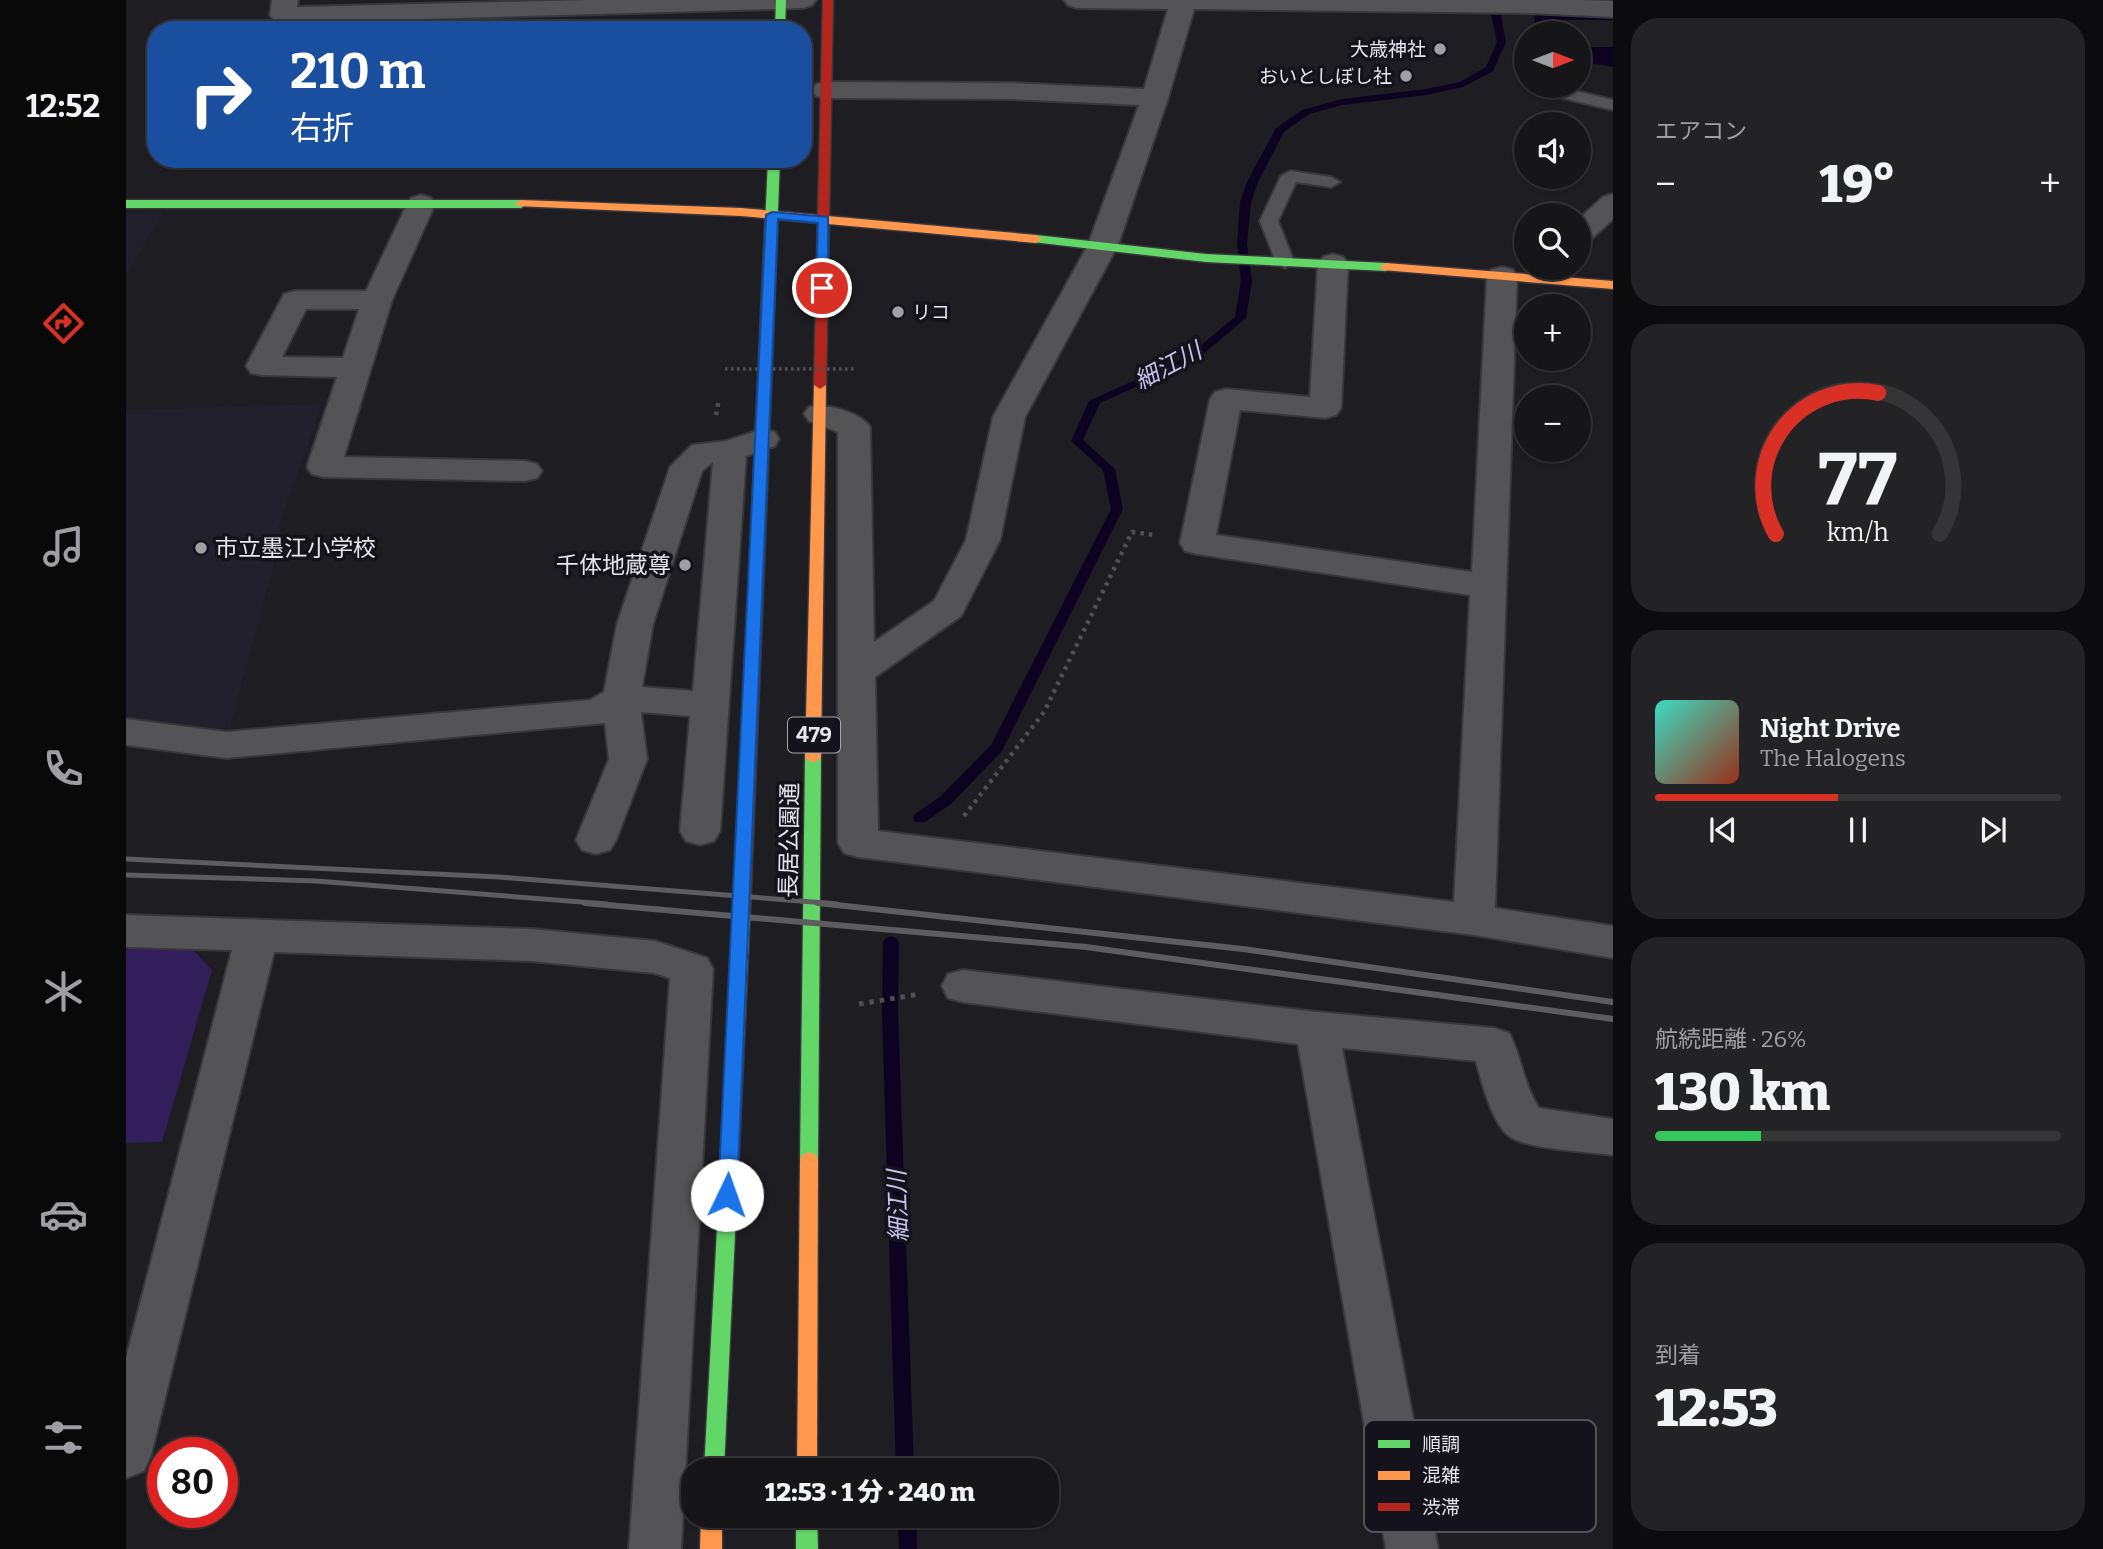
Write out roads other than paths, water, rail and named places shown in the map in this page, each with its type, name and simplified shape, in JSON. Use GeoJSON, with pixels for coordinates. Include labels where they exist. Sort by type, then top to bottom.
{"type":"FeatureCollection","features":[{"type":"Feature","properties":{"kind":"main road","name":"長居公園通"},"geometry":{"type":"LineString","coordinates":[[807,1458],[810,923],[828,0]]}},
{"type":"Feature","properties":{"kind":"main road"},"geometry":{"type":"LineString","coordinates":[[782,21],[788,1]]}},
{"type":"Feature","properties":{"kind":"main road","name":"長居公園通"},"geometry":{"type":"LineString","coordinates":[[715,1458],[746,445],[772,215],[775,168]]}},
{"type":"Feature","properties":{"kind":"main road"},"geometry":{"type":"LineString","coordinates":[[126,204],[559,204],[772,215],[1103,245],[1206,258],[1514,273]]}},
{"type":"Feature","properties":{"kind":"main road"},"geometry":{"type":"LineString","coordinates":[[1574,280],[1613,285]]}},
{"type":"Feature","properties":{"kind":"main road"},"geometry":{"type":"LineString","coordinates":[[711,1549],[712,1528]]}},
{"type":"Feature","properties":{"kind":"main road"},"geometry":{"type":"LineString","coordinates":[[807,1528],[807,1549]]}},
{"type":"Feature","properties":{"kind":"street"},"geometry":{"type":"LineString","coordinates":[[285,0],[283,15],[460,6],[788,1]]}},
{"type":"Feature","properties":{"kind":"street"},"geometry":{"type":"LineString","coordinates":[[1077,0],[1527,3],[1613,9]]}},
{"type":"Feature","properties":{"kind":"street"},"geometry":{"type":"LineString","coordinates":[[858,671],[948,608],[983,540],[1009,417],[1103,245],[1155,98],[1183,2]]}},
{"type":"Feature","properties":{"kind":"street"},"geometry":{"type":"LineString","coordinates":[[825,90],[1013,91],[1155,98]]}},
{"type":"Feature","properties":{"kind":"street"},"geometry":{"type":"LineString","coordinates":[[1591,224],[1613,203]]}},
{"type":"Feature","properties":{"kind":"street"},"geometry":{"type":"LineString","coordinates":[[421,204],[377,300],[324,467],[526,471]]}},
{"type":"Feature","properties":{"kind":"street"},"geometry":{"type":"LineString","coordinates":[[1334,263],[1325,408],[1226,399],[1197,542],[1489,586]]}},
{"type":"Feature","properties":{"kind":"street"},"geometry":{"type":"LineString","coordinates":[[1474,920],[1489,586],[1526,280]]}},
{"type":"Feature","properties":{"kind":"street"},"geometry":{"type":"LineString","coordinates":[[355,368],[262,366],[295,300],[377,300]]}},
{"type":"Feature","properties":{"kind":"street"},"geometry":{"type":"LineString","coordinates":[[820,414],[855,427],[858,843],[1474,920],[1613,942]]}},
{"type":"Feature","properties":{"kind":"street"},"geometry":{"type":"LineString","coordinates":[[596,840],[628,759],[621,698],[635,624],[687,467],[704,452],[746,445],[711,705],[700,831]]}},
{"type":"Feature","properties":{"kind":"street"},"geometry":{"type":"LineString","coordinates":[[126,732],[226,745],[598,712],[621,698],[711,705]]}},
{"type":"Feature","properties":{"kind":"street"},"geometry":{"type":"LineString","coordinates":[[126,931],[531,945],[655,957],[692,969],[655,1549]]}},
{"type":"Feature","properties":{"kind":"street"},"geometry":{"type":"LineString","coordinates":[[126,1455],[257,935]]}},
{"type":"Feature","properties":{"kind":"street"},"geometry":{"type":"LineString","coordinates":[[943,989],[1494,1045],[1507,1096],[1525,1124],[1613,1137]]}},
{"type":"Feature","properties":{"kind":"street"},"geometry":{"type":"LineString","coordinates":[[1317,1029],[1388,1420]]}},
{"type":"Feature","properties":{"kind":"lane"},"geometry":{"type":"LineString","coordinates":[[1585,98],[1613,105]]}},
{"type":"Feature","properties":{"kind":"lane"},"geometry":{"type":"LineString","coordinates":[[1285,262],[1269,221],[1290,176],[1331,182]]}},
{"type":"Feature","properties":{"kind":"waterway","name":"細江川"},"geometry":{"type":"LineString","coordinates":[[920,818],[946,800],[997,748],[1117,509],[1109,469],[1077,441],[1095,401],[1192,358],[1240,318],[1246,281],[1242,244],[1248,192],[1280,130],[1305,112],[1342,102],[1426,92],[1463,84],[1490,69],[1502,42],[1493,0]]}},
{"type":"Feature","properties":{"kind":"waterway","name":"細江川"},"geometry":{"type":"LineString","coordinates":[[891,942],[890,1012],[905,1458]]}},
{"type":"Feature","properties":{"kind":"waterway","name":"細江川"},"geometry":{"type":"LineString","coordinates":[[907,1528],[908,1549]]}},
{"type":"Feature","properties":{"kind":"railway"},"geometry":{"type":"LineString","coordinates":[[126,859],[499,877],[838,904]]}},
{"type":"Feature","properties":{"kind":"railway"},"geometry":{"type":"LineString","coordinates":[[126,875],[316,881],[607,904]]}},
{"type":"Feature","properties":{"kind":"railway"},"geometry":{"type":"LineString","coordinates":[[585,903],[1086,947],[1613,1019]]}},
{"type":"Feature","properties":{"kind":"railway"},"geometry":{"type":"LineString","coordinates":[[818,903],[1243,949],[1613,1002]]}},
{"type":"Feature","properties":{"kind":"place","name":"大歳神社"},"geometry":{"type":"Point","coordinates":[1440,49]}},
{"type":"Feature","properties":{"kind":"place","name":"おいとしぼし社"},"geometry":{"type":"Point","coordinates":[1406,76]}},
{"type":"Feature","properties":{"kind":"place","name":"リコ"},"geometry":{"type":"Point","coordinates":[898,312]}},
{"type":"Feature","properties":{"kind":"place","name":"市立墨江小学校"},"geometry":{"type":"Point","coordinates":[201,548]}},
{"type":"Feature","properties":{"kind":"place","name":"千体地蔵尊"},"geometry":{"type":"Point","coordinates":[685,565]}}]}
